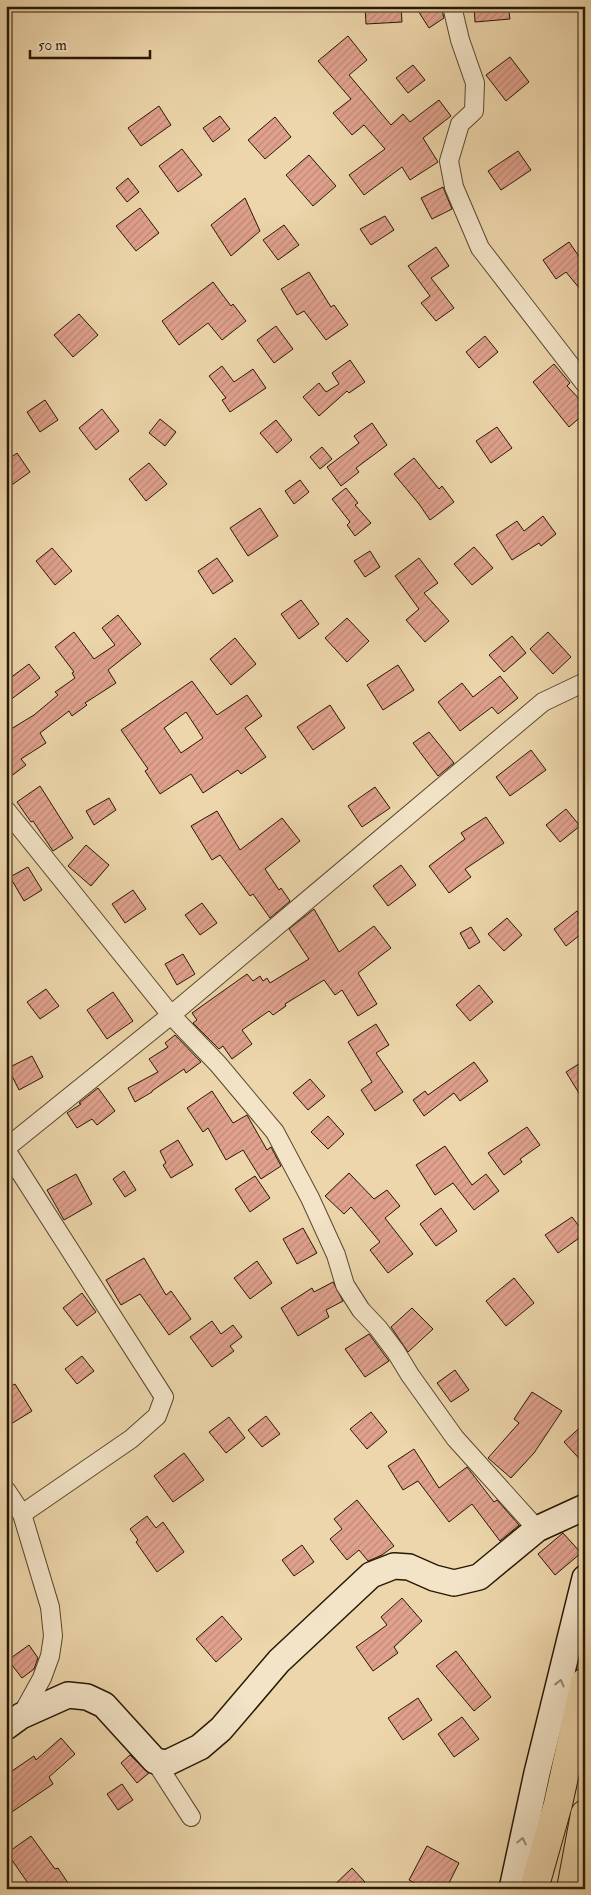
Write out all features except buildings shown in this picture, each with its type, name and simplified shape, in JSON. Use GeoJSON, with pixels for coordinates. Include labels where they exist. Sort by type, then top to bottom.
{"type":"FeatureCollection","features":[{"type":"Feature","properties":{"kind":"highway"},"geometry":{"type":"LineString","coordinates":[[534,1889],[558,1804],[585,1682]]}},
{"type":"Feature","properties":{"kind":"highway"},"geometry":{"type":"LineString","coordinates":[[571,1889],[585,1814]]}},
{"type":"Feature","properties":{"kind":"main road"},"geometry":{"type":"LineString","coordinates":[[14,1721],[44,1704],[68,1695],[87,1697],[104,1705],[155,1761],[167,1764],[200,1747],[221,1729],[279,1661],[371,1574],[394,1566],[409,1567],[434,1578],[454,1583],[480,1576],[537,1529],[585,1507]]}},
{"type":"Feature","properties":{"kind":"main road"},"geometry":{"type":"LineString","coordinates":[[512,1889],[537,1773],[585,1578]]}},
{"type":"Feature","properties":{"kind":"street"},"geometry":{"type":"LineString","coordinates":[[452,6],[460,40],[475,82],[474,111],[460,124],[449,161],[454,187],[480,248],[585,384]]}},
{"type":"Feature","properties":{"kind":"street"},"geometry":{"type":"LineString","coordinates":[[22,1514],[131,1439],[157,1416],[164,1397],[6,1149],[171,1015],[543,702],[585,682]]}},
{"type":"Feature","properties":{"kind":"street"},"geometry":{"type":"LineString","coordinates":[[6,810],[171,1015],[218,1064],[276,1132],[310,1198],[336,1255],[345,1285],[361,1310],[378,1328],[396,1352],[455,1438],[537,1529]]}},
{"type":"Feature","properties":{"kind":"street"},"geometry":{"type":"LineString","coordinates":[[6,1490],[22,1514],[50,1608],[53,1636],[50,1656],[42,1678],[14,1721]]}},
{"type":"Feature","properties":{"kind":"street"},"geometry":{"type":"LineString","coordinates":[[155,1761],[191,1818]]}}]}
